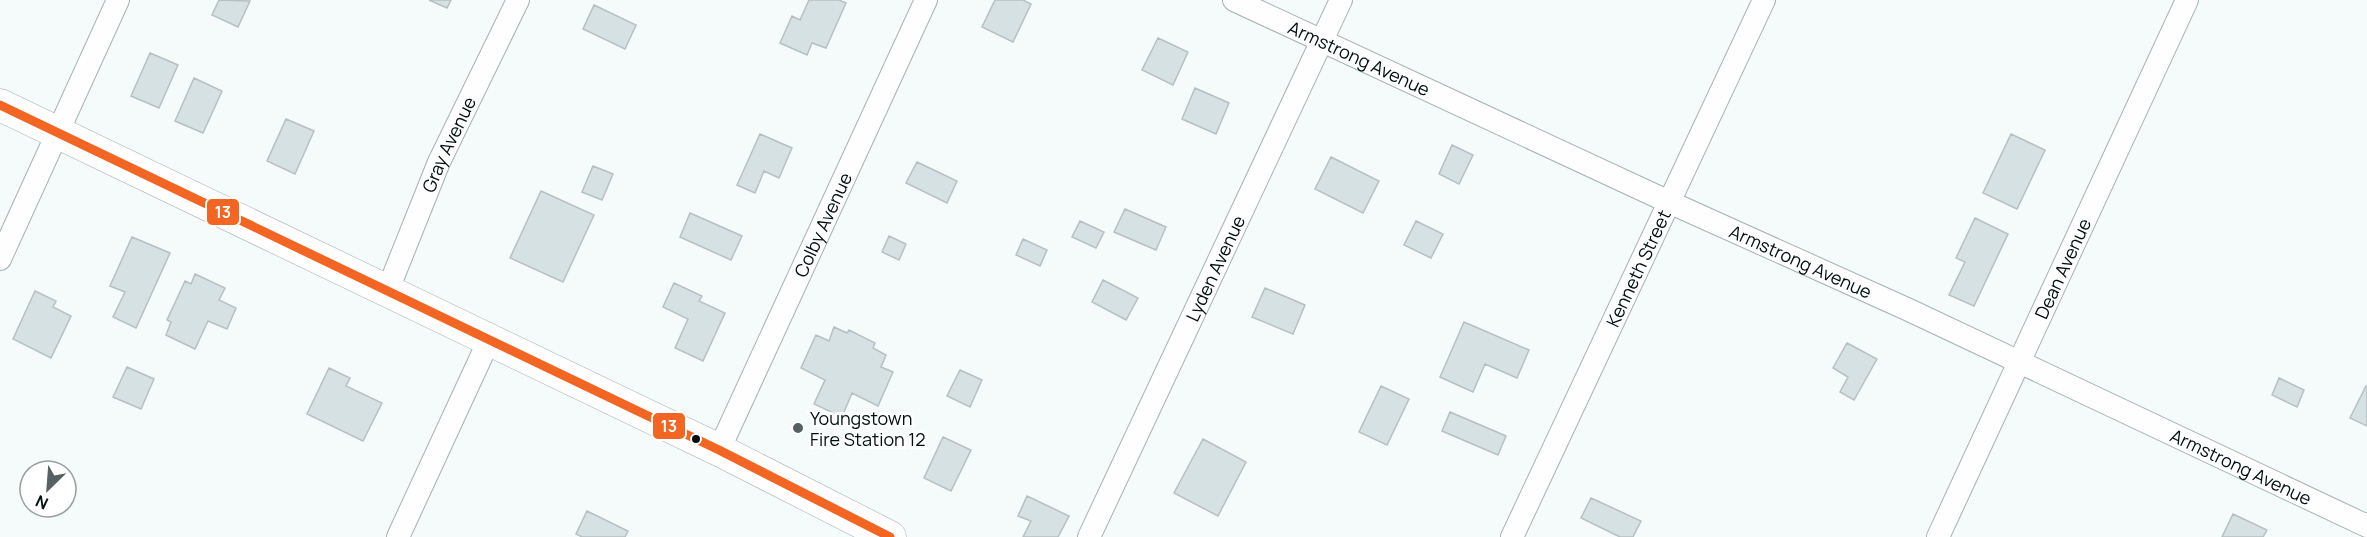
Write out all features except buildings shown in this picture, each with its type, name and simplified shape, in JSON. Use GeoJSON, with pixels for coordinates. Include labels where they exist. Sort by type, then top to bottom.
{"type":"FeatureCollection","features":[{"type":"Feature","properties":{"kind":"street"},"geometry":{"type":"LineString","coordinates":[[0,259],[118,0]]}},
{"type":"Feature","properties":{"kind":"street","name":"Gray Avenue"},"geometry":{"type":"LineString","coordinates":[[387,292],[439,162],[518,0]]}},
{"type":"Feature","properties":{"kind":"street","name":"Colby Avenue"},"geometry":{"type":"LineString","coordinates":[[719,450],[926,0]]}},
{"type":"Feature","properties":{"kind":"street","name":"Armstrong Avenue"},"geometry":{"type":"LineString","coordinates":[[1234,0],[1669,202],[1909,310],[2367,526]]}},
{"type":"Feature","properties":{"kind":"street","name":"Lyden Avenue"},"geometry":{"type":"LineString","coordinates":[[1089,537],[1341,0]]}},
{"type":"Feature","properties":{"kind":"street","name":"Kenneth Street"},"geometry":{"type":"LineString","coordinates":[[1512,537],[1764,0]]}},
{"type":"Feature","properties":{"kind":"street","name":"Dean Avenue"},"geometry":{"type":"LineString","coordinates":[[1938,537],[2187,0]]}},
{"type":"Feature","properties":{"kind":"street"},"geometry":{"type":"LineString","coordinates":[[0,105],[719,450],[890,537]]}},
{"type":"Feature","properties":{"kind":"street"},"geometry":{"type":"LineString","coordinates":[[398,537],[489,340]]}},
{"type":"Feature","properties":{"kind":"transit line","name":"13"},"geometry":{"type":"LineString","coordinates":[[0,105],[719,450],[890,537]]}},
{"type":"Feature","properties":{"kind":"place","name":"Youngstown Fire Station 12"},"geometry":{"type":"Point","coordinates":[798,428]}}]}
